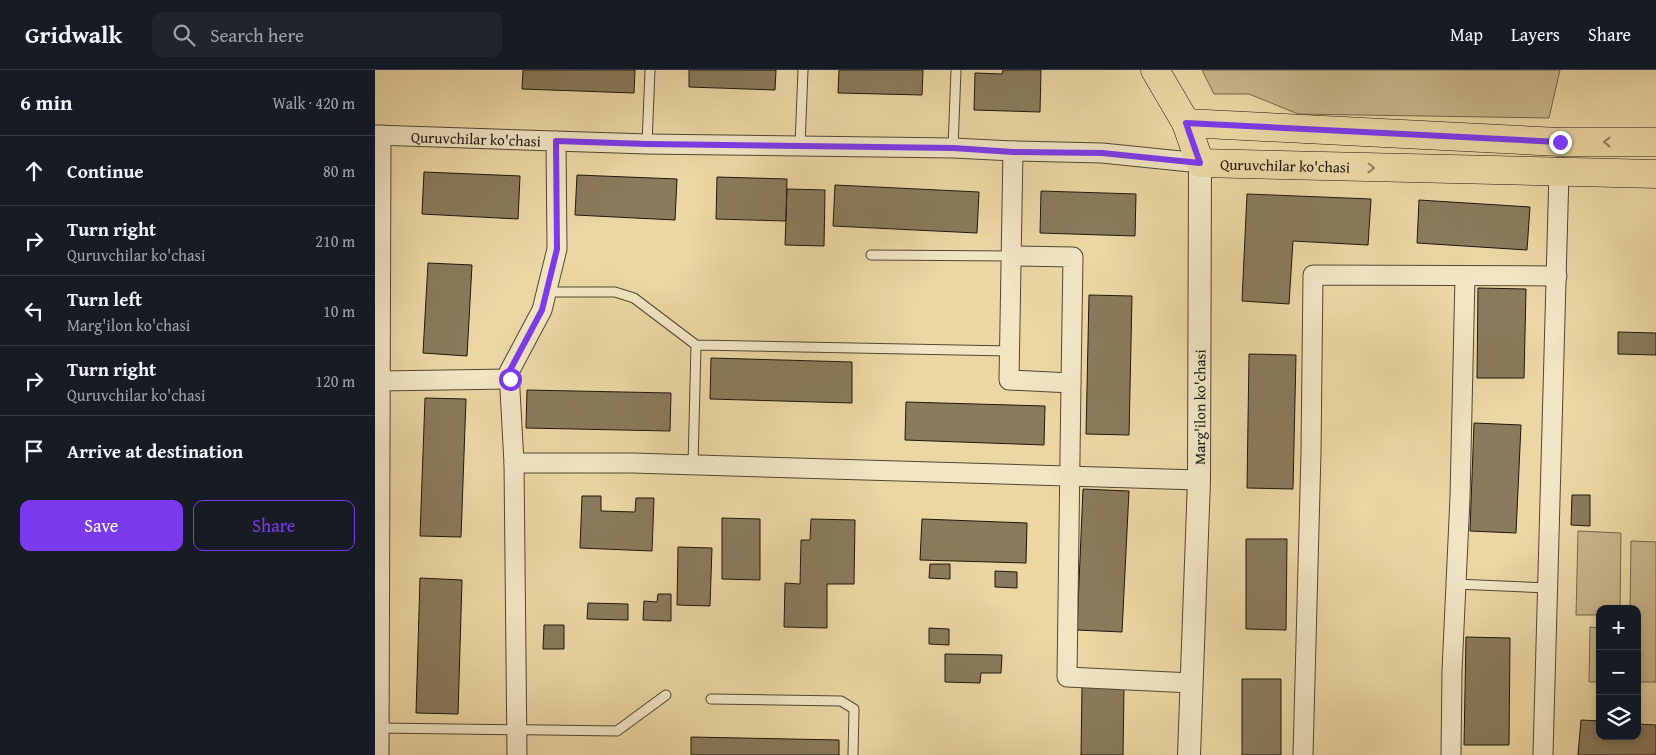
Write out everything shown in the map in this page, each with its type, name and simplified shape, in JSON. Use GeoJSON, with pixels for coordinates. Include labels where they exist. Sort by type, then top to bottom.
{"type":"FeatureCollection","features":[{"type":"Feature","properties":{"kind":"main road","name":"Marg'ilon ko'chasi"},"geometry":{"type":"LineString","coordinates":[[1155,70],[1186,123],[1200,163]]}},
{"type":"Feature","properties":{"kind":"main road"},"geometry":{"type":"LineString","coordinates":[[1186,123],[1560,142],[1656,142]]}},
{"type":"Feature","properties":{"kind":"main road","name":"Quruvchilar ko'chasi"},"geometry":{"type":"LineString","coordinates":[[1200,163],[1656,174]]}},
{"type":"Feature","properties":{"kind":"street","name":"Quruvchilar ko'chasi"},"geometry":{"type":"LineString","coordinates":[[378,135],[647,144],[953,148],[1013,152],[1102,153],[1200,163]]}},
{"type":"Feature","properties":{"kind":"street"},"geometry":{"type":"LineString","coordinates":[[378,135],[380,381],[379,755]]}},
{"type":"Feature","properties":{"kind":"street"},"geometry":{"type":"LineString","coordinates":[[517,755],[514,463],[509,372],[542,310],[557,249],[556,141]]}},
{"type":"Feature","properties":{"kind":"street"},"geometry":{"type":"LineString","coordinates":[[1013,152],[1009,380],[1071,383]]}},
{"type":"Feature","properties":{"kind":"street","name":"Marg'ilon ko'chasi"},"geometry":{"type":"LineString","coordinates":[[1189,755],[1199,480],[1200,163]]}},
{"type":"Feature","properties":{"kind":"street"},"geometry":{"type":"LineString","coordinates":[[1543,755],[1559,172]]}},
{"type":"Feature","properties":{"kind":"street"},"geometry":{"type":"LineString","coordinates":[[1011,256],[1073,257],[1067,677],[1192,683]]}},
{"type":"Feature","properties":{"kind":"street"},"geometry":{"type":"LineString","coordinates":[[1303,755],[1311,452],[1313,275],[1557,276]]}},
{"type":"Feature","properties":{"kind":"street"},"geometry":{"type":"LineString","coordinates":[[1451,755],[1465,276]]}},
{"type":"Feature","properties":{"kind":"street"},"geometry":{"type":"LineString","coordinates":[[380,381],[510,379]]}},
{"type":"Feature","properties":{"kind":"street"},"geometry":{"type":"LineString","coordinates":[[514,463],[632,463],[1199,480]]}},
{"type":"Feature","properties":{"kind":"lane"},"geometry":{"type":"LineString","coordinates":[[647,144],[650,70]]}},
{"type":"Feature","properties":{"kind":"lane"},"geometry":{"type":"LineString","coordinates":[[800,146],[803,70]]}},
{"type":"Feature","properties":{"kind":"lane"},"geometry":{"type":"LineString","coordinates":[[953,148],[957,70]]}},
{"type":"Feature","properties":{"kind":"lane"},"geometry":{"type":"LineString","coordinates":[[871,255],[1011,256]]}},
{"type":"Feature","properties":{"kind":"lane"},"geometry":{"type":"LineString","coordinates":[[546,292],[615,292],[634,298],[696,345],[1010,351]]}},
{"type":"Feature","properties":{"kind":"lane"},"geometry":{"type":"LineString","coordinates":[[693,465],[696,345]]}},
{"type":"Feature","properties":{"kind":"lane"},"geometry":{"type":"LineString","coordinates":[[1455,584],[1548,588]]}},
{"type":"Feature","properties":{"kind":"lane"},"geometry":{"type":"LineString","coordinates":[[380,728],[617,731],[666,695]]}},
{"type":"Feature","properties":{"kind":"lane"},"geometry":{"type":"LineString","coordinates":[[711,699],[841,701],[854,708],[853,755]]}},
{"type":"Feature","properties":{"kind":"shaded area"},"geometry":{"type":"Polygon","coordinates":[[[1202,70],[1560,70],[1549,118],[1298,114],[1249,94],[1214,94],[1202,70]]]}},
{"type":"Feature","properties":{"kind":"shaded area"},"geometry":{"type":"Polygon","coordinates":[[[1578,531],[1621,533],[1620,605],[1596,605],[1596,615],[1576,615],[1578,531]]]}},
{"type":"Feature","properties":{"kind":"shaded area"},"geometry":{"type":"Polygon","coordinates":[[[1631,541],[1656,542],[1656,682],[1641,682],[1641,605],[1630,605],[1631,541]]]}},
{"type":"Feature","properties":{"kind":"shaded area"},"geometry":{"type":"Polygon","coordinates":[[[1590,627],[1596,628],[1596,682],[1589,682],[1590,627]]]}},
{"type":"Feature","properties":{"kind":"building"},"geometry":{"type":"Polygon","coordinates":[[[523,70],[635,70],[634,93],[522,89],[523,70]]]}},
{"type":"Feature","properties":{"kind":"building"},"geometry":{"type":"Polygon","coordinates":[[[689,70],[776,70],[775,90],[689,87],[689,70]]]}},
{"type":"Feature","properties":{"kind":"building"},"geometry":{"type":"Polygon","coordinates":[[[839,70],[923,70],[922,95],[838,93],[839,70]]]}},
{"type":"Feature","properties":{"kind":"building"},"geometry":{"type":"Polygon","coordinates":[[[1003,70],[1041,70],[1040,112],[974,110],[975,73],[1002,74],[1003,70]]]}},
{"type":"Feature","properties":{"kind":"building"},"geometry":{"type":"Polygon","coordinates":[[[424,172],[520,176],[518,219],[422,214],[424,172]]]}},
{"type":"Feature","properties":{"kind":"building"},"geometry":{"type":"Polygon","coordinates":[[[577,175],[677,179],[675,220],[575,215],[577,175]]]}},
{"type":"Feature","properties":{"kind":"building"},"geometry":{"type":"Polygon","coordinates":[[[717,177],[787,179],[786,221],[716,219],[717,177]]]}},
{"type":"Feature","properties":{"kind":"building"},"geometry":{"type":"Polygon","coordinates":[[[835,185],[979,192],[977,233],[833,226],[835,185]]]}},
{"type":"Feature","properties":{"kind":"building"},"geometry":{"type":"Polygon","coordinates":[[[787,189],[825,190],[824,246],[785,245],[787,189]]]}},
{"type":"Feature","properties":{"kind":"building"},"geometry":{"type":"Polygon","coordinates":[[[1041,191],[1136,194],[1135,236],[1040,233],[1041,191]]]}},
{"type":"Feature","properties":{"kind":"building"},"geometry":{"type":"Polygon","coordinates":[[[1247,194],[1371,199],[1368,245],[1293,241],[1289,304],[1242,301],[1247,194]]]}},
{"type":"Feature","properties":{"kind":"building"},"geometry":{"type":"Polygon","coordinates":[[[1419,200],[1530,207],[1527,250],[1417,243],[1419,200]]]}},
{"type":"Feature","properties":{"kind":"building"},"geometry":{"type":"Polygon","coordinates":[[[428,263],[472,265],[467,356],[423,353],[428,263]]]}},
{"type":"Feature","properties":{"kind":"building"},"geometry":{"type":"Polygon","coordinates":[[[1478,288],[1526,289],[1524,378],[1477,378],[1478,288]]]}},
{"type":"Feature","properties":{"kind":"building"},"geometry":{"type":"Polygon","coordinates":[[[1089,295],[1132,296],[1129,435],[1086,434],[1089,295]]]}},
{"type":"Feature","properties":{"kind":"building"},"geometry":{"type":"Polygon","coordinates":[[[1618,332],[1656,333],[1656,355],[1618,354],[1618,332]]]}},
{"type":"Feature","properties":{"kind":"building"},"geometry":{"type":"Polygon","coordinates":[[[1249,354],[1296,355],[1293,489],[1247,488],[1249,354]]]}},
{"type":"Feature","properties":{"kind":"building"},"geometry":{"type":"Polygon","coordinates":[[[711,358],[852,362],[852,403],[710,399],[711,358]]]}},
{"type":"Feature","properties":{"kind":"building"},"geometry":{"type":"Polygon","coordinates":[[[527,390],[671,393],[670,431],[526,428],[527,390]]]}},
{"type":"Feature","properties":{"kind":"building"},"geometry":{"type":"Polygon","coordinates":[[[425,398],[466,399],[461,537],[420,536],[425,398]]]}},
{"type":"Feature","properties":{"kind":"building"},"geometry":{"type":"Polygon","coordinates":[[[906,402],[1045,406],[1044,445],[905,440],[906,402]]]}},
{"type":"Feature","properties":{"kind":"building"},"geometry":{"type":"Polygon","coordinates":[[[1474,423],[1521,425],[1516,533],[1470,531],[1474,423]]]}},
{"type":"Feature","properties":{"kind":"building"},"geometry":{"type":"Polygon","coordinates":[[[1083,489],[1129,491],[1122,632],[1077,630],[1083,489]]]}},
{"type":"Feature","properties":{"kind":"building"},"geometry":{"type":"Polygon","coordinates":[[[1572,495],[1590,495],[1590,526],[1571,525],[1572,495]]]}},
{"type":"Feature","properties":{"kind":"building"},"geometry":{"type":"Polygon","coordinates":[[[582,496],[601,496],[601,511],[635,512],[636,498],[654,498],[652,551],[580,548],[582,496]]]}},
{"type":"Feature","properties":{"kind":"building"},"geometry":{"type":"Polygon","coordinates":[[[722,518],[760,519],[760,580],[722,579],[722,518]]]}},
{"type":"Feature","properties":{"kind":"building"},"geometry":{"type":"Polygon","coordinates":[[[811,519],[855,520],[854,584],[827,584],[827,628],[784,627],[785,583],[800,584],[801,540],[810,540],[811,519]]]}},
{"type":"Feature","properties":{"kind":"building"},"geometry":{"type":"Polygon","coordinates":[[[922,519],[1027,523],[1026,563],[920,560],[922,519]]]}},
{"type":"Feature","properties":{"kind":"building"},"geometry":{"type":"Polygon","coordinates":[[[1246,539],[1287,539],[1286,630],[1246,629],[1246,539]]]}},
{"type":"Feature","properties":{"kind":"building"},"geometry":{"type":"Polygon","coordinates":[[[678,547],[712,548],[710,606],[677,605],[678,547]]]}},
{"type":"Feature","properties":{"kind":"building"},"geometry":{"type":"Polygon","coordinates":[[[930,564],[950,564],[950,579],[929,578],[930,564]]]}},
{"type":"Feature","properties":{"kind":"building"},"geometry":{"type":"Polygon","coordinates":[[[995,571],[1017,572],[1017,588],[995,587],[995,571]]]}},
{"type":"Feature","properties":{"kind":"building"},"geometry":{"type":"Polygon","coordinates":[[[420,578],[462,580],[458,714],[416,713],[420,578]]]}},
{"type":"Feature","properties":{"kind":"building"},"geometry":{"type":"Polygon","coordinates":[[[658,594],[671,594],[671,621],[643,620],[644,601],[657,602],[658,594]]]}},
{"type":"Feature","properties":{"kind":"building"},"geometry":{"type":"Polygon","coordinates":[[[588,603],[628,604],[628,620],[587,619],[588,603]]]}},
{"type":"Feature","properties":{"kind":"building"},"geometry":{"type":"Polygon","coordinates":[[[544,625],[564,625],[564,649],[543,649],[544,625]]]}},
{"type":"Feature","properties":{"kind":"building"},"geometry":{"type":"Polygon","coordinates":[[[929,628],[949,629],[949,645],[929,644],[929,628]]]}},
{"type":"Feature","properties":{"kind":"building"},"geometry":{"type":"Polygon","coordinates":[[[1466,637],[1510,638],[1509,745],[1464,745],[1466,637]]]}},
{"type":"Feature","properties":{"kind":"building"},"geometry":{"type":"Polygon","coordinates":[[[945,654],[1002,655],[1001,673],[981,673],[980,683],[945,682],[945,654]]]}},
{"type":"Feature","properties":{"kind":"building"},"geometry":{"type":"Polygon","coordinates":[[[1242,679],[1281,679],[1281,755],[1242,755],[1242,679]]]}},
{"type":"Feature","properties":{"kind":"building"},"geometry":{"type":"Polygon","coordinates":[[[1082,687],[1124,687],[1123,755],[1081,755],[1082,687]]]}},
{"type":"Feature","properties":{"kind":"building"},"geometry":{"type":"Polygon","coordinates":[[[1581,720],[1596,721],[1596,740],[1641,740],[1641,724],[1656,725],[1656,755],[1578,755],[1581,720]]]}},
{"type":"Feature","properties":{"kind":"building"},"geometry":{"type":"Polygon","coordinates":[[[691,737],[839,740],[839,755],[691,755],[691,737]]]}},
{"type":"Feature","properties":{"kind":"route"},"geometry":{"type":"LineString","coordinates":[[510,379],[509,372],[542,310],[557,249],[556,141],[953,148],[1013,152],[1102,153],[1200,163],[1186,123],[1560,142]]}}]}
